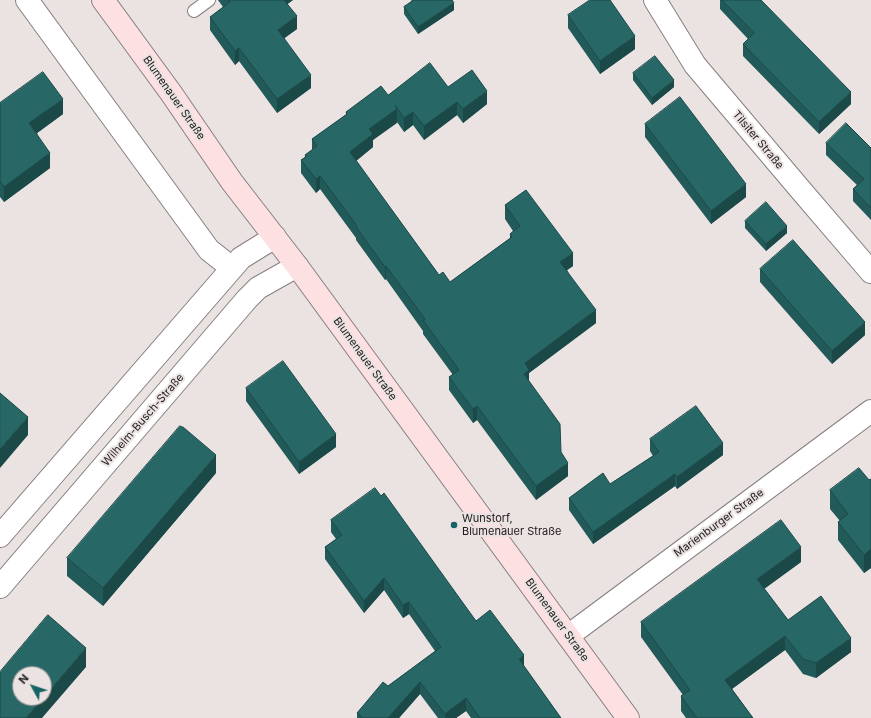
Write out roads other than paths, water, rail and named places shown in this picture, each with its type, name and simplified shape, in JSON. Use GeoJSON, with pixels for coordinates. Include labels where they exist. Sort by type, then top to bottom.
{"type":"FeatureCollection","features":[{"type":"Feature","properties":{"kind":"street"},"geometry":{"type":"LineString","coordinates":[[27,0],[208,250],[232,268]]}},
{"type":"Feature","properties":{"kind":"street","name":"Blumenauer Straße"},"geometry":{"type":"LineString","coordinates":[[103,0],[232,182],[297,266],[628,718]]}},
{"type":"Feature","properties":{"kind":"street","name":"Tilsiter Straße"},"geometry":{"type":"LineString","coordinates":[[655,0],[695,65],[871,272]]}},
{"type":"Feature","properties":{"kind":"street"},"geometry":{"type":"LineString","coordinates":[[0,536],[241,258],[275,237]]}},
{"type":"Feature","properties":{"kind":"street","name":"Wilhelm-Busch-Straße"},"geometry":{"type":"LineString","coordinates":[[0,587],[247,299],[258,288],[297,266]]}},
{"type":"Feature","properties":{"kind":"street","name":"Marienburger Straße"},"geometry":{"type":"LineString","coordinates":[[568,636],[871,412]]}},
{"type":"Feature","properties":{"kind":"lane"},"geometry":{"type":"LineString","coordinates":[[194,11],[209,0]]}},
{"type":"Feature","properties":{"kind":"place","name":"Wunstorf, Blumenauer Straße"},"geometry":{"type":"Point","coordinates":[454,525]}}]}
